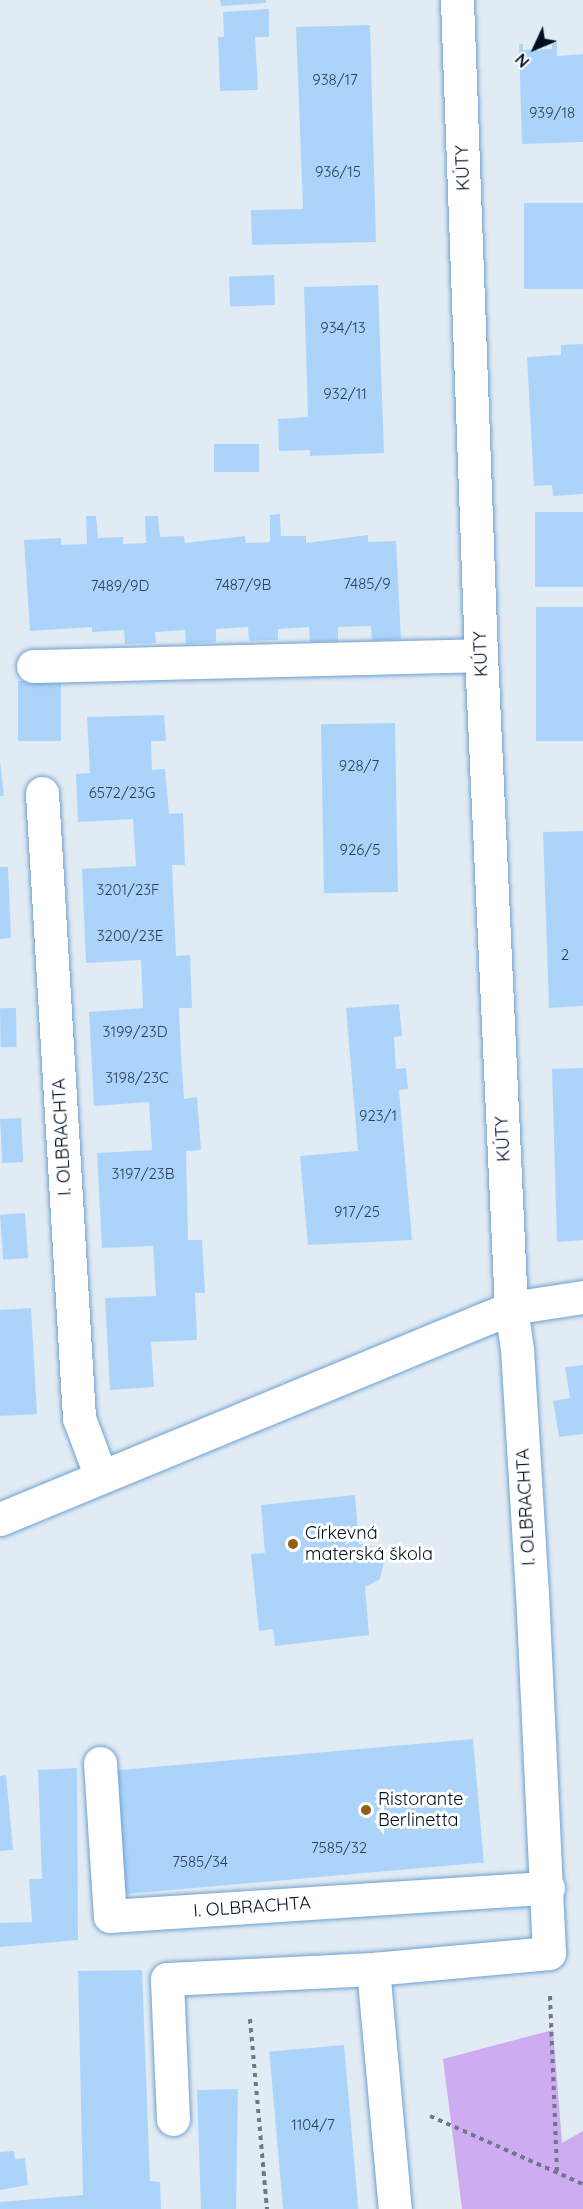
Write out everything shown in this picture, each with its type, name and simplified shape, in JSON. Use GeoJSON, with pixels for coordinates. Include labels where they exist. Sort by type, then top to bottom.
{"type":"FeatureCollection","features":[{"type":"Feature","properties":{"kind":"street","name":"KÚTY"},"geometry":{"type":"LineString","coordinates":[[457,0],[481,655],[511,1308]]}},
{"type":"Feature","properties":{"kind":"street"},"geometry":{"type":"LineString","coordinates":[[33,666],[481,655]]}},
{"type":"Feature","properties":{"kind":"street","name":"I. OLBRACHTA"},"geometry":{"type":"LineString","coordinates":[[42,794],[79,1418],[101,1477]]}},
{"type":"Feature","properties":{"kind":"street"},"geometry":{"type":"LineString","coordinates":[[0,1519],[511,1308],[583,1296]]}},
{"type":"Feature","properties":{"kind":"street","name":"I. OLBRACHTA"},"geometry":{"type":"LineString","coordinates":[[372,1969],[549,1953],[548,1888],[517,1348],[511,1308]]}},
{"type":"Feature","properties":{"kind":"street","name":"I. OLBRACHTA"},"geometry":{"type":"LineString","coordinates":[[100,1763],[110,1916],[548,1888]]}},
{"type":"Feature","properties":{"kind":"street"},"geometry":{"type":"LineString","coordinates":[[173,2119],[167,1979],[372,1969],[395,2209]]}},
{"type":"Feature","properties":{"kind":"path"},"geometry":{"type":"LineString","coordinates":[[246,1976],[267,2209]]}},
{"type":"Feature","properties":{"kind":"path"},"geometry":{"type":"LineString","coordinates":[[551,2015],[557,2173]]}},
{"type":"Feature","properties":{"kind":"path"},"geometry":{"type":"LineString","coordinates":[[385,2095],[583,2184]]}},
{"type":"Feature","properties":{"kind":"shaded area"},"geometry":{"type":"Polygon","coordinates":[[[553,2030],[562,2143],[583,2131],[583,2209],[462,2209],[443,2059],[553,2030]]]}},
{"type":"Feature","properties":{"kind":"building"},"geometry":{"type":"Polygon","coordinates":[[[220,0],[266,0],[266,3],[221,6],[220,0]]]}},
{"type":"Feature","properties":{"kind":"building"},"geometry":{"type":"Polygon","coordinates":[[[269,9],[269,37],[255,37],[258,90],[220,91],[218,37],[224,37],[223,12],[269,9]]]}},
{"type":"Feature","properties":{"kind":"building"},"geometry":{"type":"Polygon","coordinates":[[[370,25],[376,242],[252,245],[251,210],[303,209],[296,27],[370,25]]]}},
{"type":"Feature","properties":{"kind":"building"},"geometry":{"type":"Polygon","coordinates":[[[552,43],[557,43],[557,56],[583,54],[583,142],[522,144],[519,44],[523,44],[523,50],[552,49],[552,43]]]}},
{"type":"Feature","properties":{"kind":"building"},"geometry":{"type":"Polygon","coordinates":[[[524,203],[583,203],[583,289],[524,289],[524,203]]]}},
{"type":"Feature","properties":{"kind":"building"},"geometry":{"type":"Polygon","coordinates":[[[274,275],[275,305],[230,307],[229,277],[274,275]]]}},
{"type":"Feature","properties":{"kind":"building"},"geometry":{"type":"Polygon","coordinates":[[[378,285],[384,453],[310,456],[310,450],[279,451],[278,419],[308,417],[304,287],[378,285]]]}},
{"type":"Feature","properties":{"kind":"building"},"geometry":{"type":"Polygon","coordinates":[[[583,344],[583,494],[553,496],[552,485],[534,486],[527,357],[561,355],[561,345],[583,344]]]}},
{"type":"Feature","properties":{"kind":"building"},"geometry":{"type":"Polygon","coordinates":[[[214,444],[259,444],[259,472],[214,472],[214,444]]]}},
{"type":"Feature","properties":{"kind":"building"},"geometry":{"type":"Polygon","coordinates":[[[535,512],[583,512],[583,587],[535,587],[535,512]]]}},
{"type":"Feature","properties":{"kind":"building"},"geometry":{"type":"Polygon","coordinates":[[[280,514],[281,536],[306,536],[306,543],[368,535],[368,542],[396,541],[401,639],[372,641],[371,626],[338,627],[338,641],[310,642],[309,627],[278,629],[278,640],[249,641],[248,627],[216,629],[216,642],[186,644],[185,630],[155,632],[156,643],[125,644],[124,630],[92,632],[92,627],[30,631],[24,540],[61,538],[61,545],[87,544],[86,516],[96,516],[98,538],[123,537],[123,544],[146,543],[145,516],[158,516],[160,537],[184,536],[185,543],[245,536],[246,543],[270,542],[270,515],[280,514]]]}},
{"type":"Feature","properties":{"kind":"building"},"geometry":{"type":"Polygon","coordinates":[[[536,607],[583,607],[583,741],[536,741],[536,607]]]}},
{"type":"Feature","properties":{"kind":"building"},"geometry":{"type":"Polygon","coordinates":[[[18,681],[61,681],[61,741],[18,741],[18,681]]]}},
{"type":"Feature","properties":{"kind":"building"},"geometry":{"type":"Polygon","coordinates":[[[164,715],[166,741],[151,741],[152,770],[165,769],[169,814],[183,813],[185,865],[172,865],[176,956],[190,955],[192,1008],[179,1008],[181,1053],[184,1099],[197,1097],[201,1150],[186,1151],[188,1240],[202,1240],[205,1293],[195,1293],[197,1340],[151,1342],[154,1387],[110,1390],[105,1298],[156,1296],[153,1246],[102,1248],[97,1153],[152,1150],[149,1102],[94,1106],[89,1012],[143,1008],[141,960],[86,963],[82,869],[136,866],[133,819],[78,822],[76,774],[90,773],[87,717],[164,715]]]}},
{"type":"Feature","properties":{"kind":"building"},"geometry":{"type":"Polygon","coordinates":[[[395,723],[398,892],[324,893],[321,724],[395,723]]]}},
{"type":"Feature","properties":{"kind":"building"},"geometry":{"type":"Polygon","coordinates":[[[0,760],[4,796],[0,796],[0,760]]]}},
{"type":"Feature","properties":{"kind":"building"},"geometry":{"type":"Polygon","coordinates":[[[583,831],[583,1006],[549,1008],[543,832],[583,831]]]}},
{"type":"Feature","properties":{"kind":"building"},"geometry":{"type":"Polygon","coordinates":[[[0,867],[8,867],[11,938],[0,939],[0,867]]]}},
{"type":"Feature","properties":{"kind":"building"},"geometry":{"type":"Polygon","coordinates":[[[399,1004],[402,1036],[394,1037],[396,1069],[406,1068],[408,1089],[399,1090],[412,1240],[308,1245],[300,1156],[358,1151],[346,1008],[399,1004]]]}},
{"type":"Feature","properties":{"kind":"building"},"geometry":{"type":"Polygon","coordinates":[[[0,1008],[16,1008],[17,1047],[1,1047],[0,1008]]]}},
{"type":"Feature","properties":{"kind":"building"},"geometry":{"type":"Polygon","coordinates":[[[583,1068],[583,1240],[557,1242],[552,1069],[583,1068]]]}},
{"type":"Feature","properties":{"kind":"building"},"geometry":{"type":"Polygon","coordinates":[[[21,1118],[23,1162],[2,1163],[0,1119],[21,1118]]]}},
{"type":"Feature","properties":{"kind":"building"},"geometry":{"type":"Polygon","coordinates":[[[25,1213],[28,1258],[3,1260],[0,1215],[25,1213]]]}},
{"type":"Feature","properties":{"kind":"building"},"geometry":{"type":"Polygon","coordinates":[[[31,1308],[37,1414],[0,1416],[0,1310],[31,1308]]]}},
{"type":"Feature","properties":{"kind":"building"},"geometry":{"type":"Polygon","coordinates":[[[583,1365],[583,1434],[559,1437],[553,1401],[570,1398],[565,1367],[583,1365]]]}},
{"type":"Feature","properties":{"kind":"building"},"geometry":{"type":"Polygon","coordinates":[[[355,1495],[359,1544],[373,1546],[384,1561],[380,1579],[365,1587],[369,1635],[275,1646],[273,1629],[259,1631],[251,1554],[265,1553],[261,1505],[355,1495]]]}},
{"type":"Feature","properties":{"kind":"building"},"geometry":{"type":"Polygon","coordinates":[[[473,1739],[484,1863],[125,1894],[114,1770],[473,1739]]]}},
{"type":"Feature","properties":{"kind":"building"},"geometry":{"type":"Polygon","coordinates":[[[77,1768],[78,1940],[0,1947],[0,1923],[32,1922],[29,1879],[42,1879],[38,1770],[77,1768]]]}},
{"type":"Feature","properties":{"kind":"building"},"geometry":{"type":"Polygon","coordinates":[[[6,1775],[13,1850],[0,1851],[0,1776],[6,1775]]]}},
{"type":"Feature","properties":{"kind":"building"},"geometry":{"type":"Polygon","coordinates":[[[142,1970],[150,2181],[160,2182],[161,2209],[0,2209],[0,2202],[83,2195],[78,1971],[142,1970]]]}},
{"type":"Feature","properties":{"kind":"building"},"geometry":{"type":"Polygon","coordinates":[[[344,2045],[358,2209],[283,2209],[269,2052],[344,2045]]]}},
{"type":"Feature","properties":{"kind":"building"},"geometry":{"type":"Polygon","coordinates":[[[238,2089],[236,2209],[201,2209],[197,2090],[238,2089]]]}},
{"type":"Feature","properties":{"kind":"building"},"geometry":{"type":"Polygon","coordinates":[[[14,2151],[15,2159],[25,2158],[28,2185],[0,2190],[0,2152],[14,2151]]]}},
{"type":"Feature","properties":{"kind":"place","name":"Církevná materská škola"},"geometry":{"type":"Point","coordinates":[293,1544]}},
{"type":"Feature","properties":{"kind":"place","name":"Ristorante Berlinetta"},"geometry":{"type":"Point","coordinates":[366,1810]}}]}
